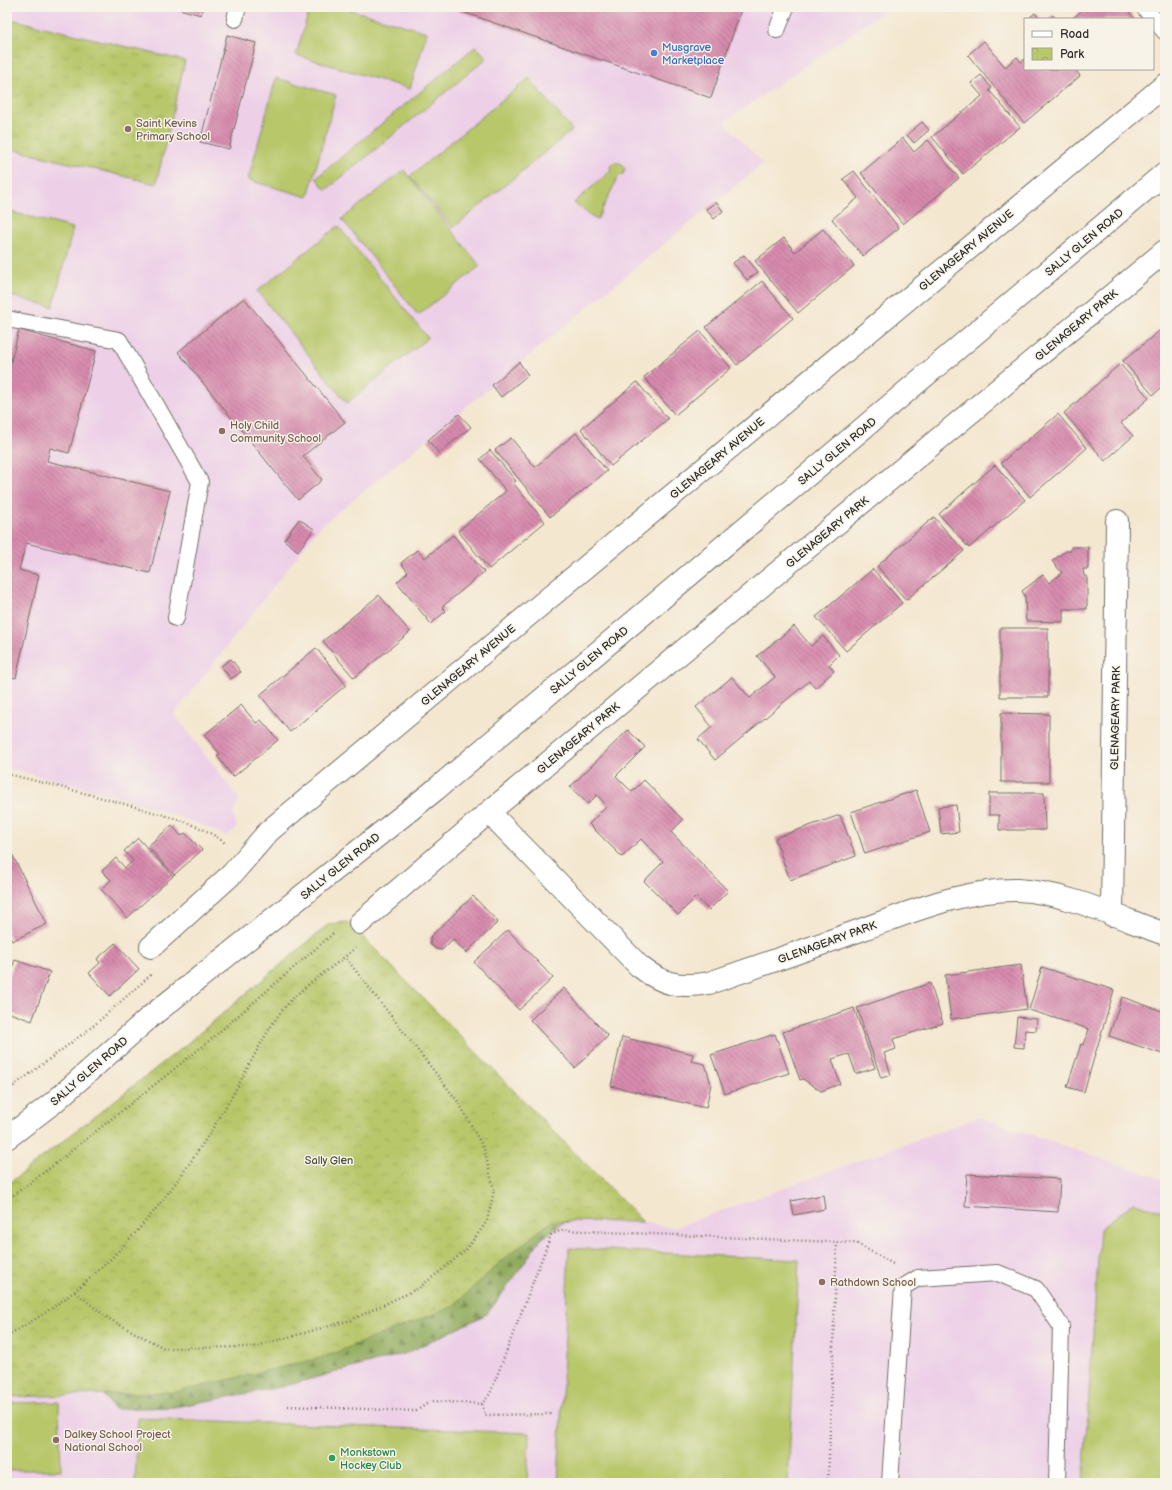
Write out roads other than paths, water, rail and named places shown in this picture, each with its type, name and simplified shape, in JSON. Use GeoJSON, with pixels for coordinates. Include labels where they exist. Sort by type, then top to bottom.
{"type":"FeatureCollection","features":[{"type":"Feature","properties":{"kind":"street","name":"GLENAGEARY AVENUE"},"geometry":{"type":"LineString","coordinates":[[151,947],[232,874],[269,831],[1165,85]]}},
{"type":"Feature","properties":{"kind":"street","name":"SALLY GLEN ROAD"},"geometry":{"type":"LineString","coordinates":[[7,1138],[54,1102],[150,1017],[435,790],[1165,173]]}},
{"type":"Feature","properties":{"kind":"street","name":"GLENAGEARY PARK"},"geometry":{"type":"LineString","coordinates":[[349,925],[489,812],[1165,251]]}},
{"type":"Feature","properties":{"kind":"street","name":"GLENAGEARY PARK"},"geometry":{"type":"LineString","coordinates":[[1112,915],[1117,521]]}},
{"type":"Feature","properties":{"kind":"street","name":"GLENAGEARY PARK"},"geometry":{"type":"LineString","coordinates":[[489,812],[639,966],[655,979],[670,984],[690,986],[709,983],[941,902],[966,896],[1017,890],[1042,893],[1075,902],[1165,934]]}},
{"type":"Feature","properties":{"kind":"lane"},"geometry":{"type":"LineString","coordinates":[[777,30],[786,7]]}},
{"type":"Feature","properties":{"kind":"lane"},"geometry":{"type":"LineString","coordinates":[[1144,7],[1153,18]]}},
{"type":"Feature","properties":{"kind":"lane"},"geometry":{"type":"LineString","coordinates":[[1154,19],[1165,32]]}},
{"type":"Feature","properties":{"kind":"lane"},"geometry":{"type":"LineString","coordinates":[[7,319],[119,340],[200,482],[176,618]]}},
{"type":"Feature","properties":{"kind":"lane"},"geometry":{"type":"LineString","coordinates":[[890,1483],[903,1287],[918,1278],[998,1273],[1036,1289],[1061,1326],[1057,1483]]}},
{"type":"Feature","properties":{"kind":"place","name":"Musgrave Marketplace"},"geometry":{"type":"Point","coordinates":[654,53]}},
{"type":"Feature","properties":{"kind":"place","name":"Saint Kevins Primary School"},"geometry":{"type":"Point","coordinates":[128,129]}},
{"type":"Feature","properties":{"kind":"place","name":"Holy Child Community School"},"geometry":{"type":"Point","coordinates":[222,431]}},
{"type":"Feature","properties":{"kind":"place","name":"Rathdown School"},"geometry":{"type":"Point","coordinates":[822,1282]}},
{"type":"Feature","properties":{"kind":"place","name":"Dalkey School Project National School"},"geometry":{"type":"Point","coordinates":[56,1440]}},
{"type":"Feature","properties":{"kind":"place","name":"Monkstown Hockey Club"},"geometry":{"type":"Point","coordinates":[332,1458]}},
{"type":"Feature","properties":{"kind":"park label","name":"Sally Glen"},"geometry":{"type":"Point","coordinates":[329,1160]}}]}
